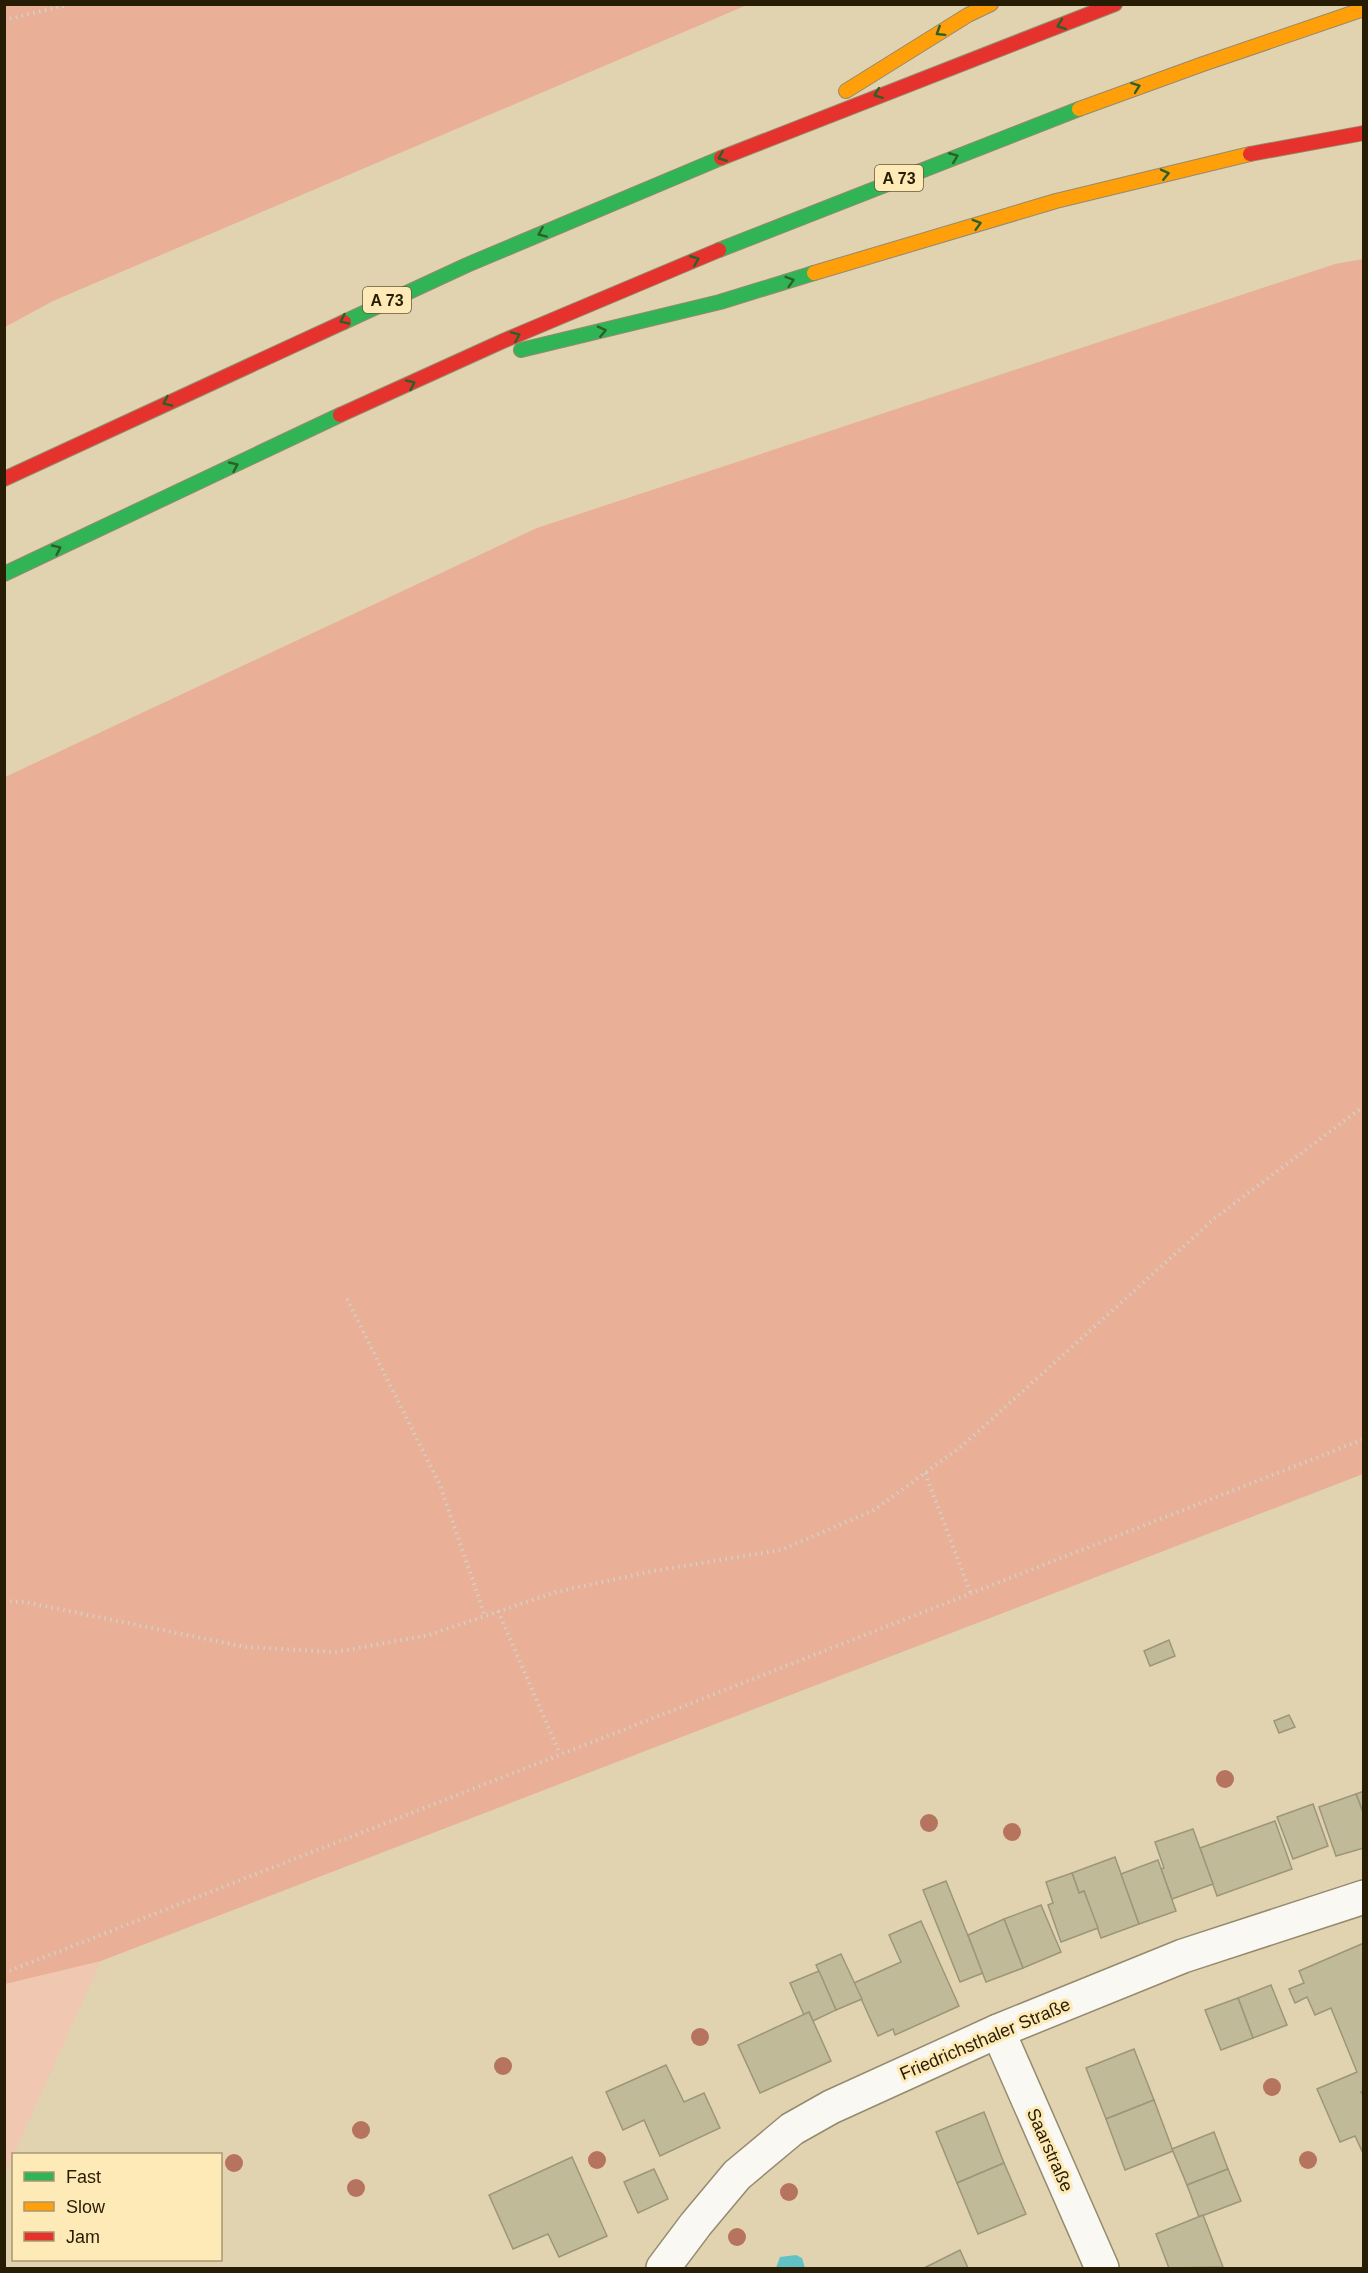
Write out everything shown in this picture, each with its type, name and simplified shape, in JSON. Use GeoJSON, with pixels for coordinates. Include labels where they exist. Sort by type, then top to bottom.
{"type":"FeatureCollection","features":[{"type":"Feature","properties":{"kind":"highway","name":"A 73"},"geometry":{"type":"LineString","coordinates":[[776,135],[968,15],[991,4]]}},
{"type":"Feature","properties":{"kind":"highway","name":"A 73"},"geometry":{"type":"LineString","coordinates":[[4,479],[456,269],[776,135],[1115,4]]}},
{"type":"Feature","properties":{"kind":"highway","name":"A 73"},"geometry":{"type":"LineString","coordinates":[[4,574],[443,369],[690,262],[1030,127],[1230,54],[1364,9]]}},
{"type":"Feature","properties":{"kind":"highway"},"geometry":{"type":"LineString","coordinates":[[443,369],[720,302],[1056,201],[1254,153],[1364,134]]}},
{"type":"Feature","properties":{"kind":"street","name":"Friedrichsthaler Straße"},"geometry":{"type":"LineString","coordinates":[[663,2268],[737,2175],[792,2129],[831,2107],[998,2031],[1183,1956],[1364,1897]]}},
{"type":"Feature","properties":{"kind":"street","name":"Saarstraße"},"geometry":{"type":"LineString","coordinates":[[998,2031],[1102,2268]]}},
{"type":"Feature","properties":{"kind":"path"},"geometry":{"type":"LineString","coordinates":[[4,20],[72,4]]}},
{"type":"Feature","properties":{"kind":"path"},"geometry":{"type":"LineString","coordinates":[[4,1601],[24,1602],[246,1647],[336,1652],[429,1635],[555,1592],[653,1571],[781,1550],[874,1510],[962,1446],[1215,1218],[1364,1106]]}},
{"type":"Feature","properties":{"kind":"path"},"geometry":{"type":"LineString","coordinates":[[347,1299],[440,1485],[485,1616]]}},
{"type":"Feature","properties":{"kind":"path"},"geometry":{"type":"LineString","coordinates":[[4,1973],[1364,1439]]}},
{"type":"Feature","properties":{"kind":"path"},"geometry":{"type":"LineString","coordinates":[[925,1473],[971,1594]]}},
{"type":"Feature","properties":{"kind":"path"},"geometry":{"type":"LineString","coordinates":[[498,1611],[560,1755]]}},
{"type":"Feature","properties":{"kind":"shaded area"},"geometry":{"type":"Polygon","coordinates":[[[5,4],[747,5],[53,301],[5,327],[5,4]]]}},
{"type":"Feature","properties":{"kind":"shaded area"},"geometry":{"type":"Polygon","coordinates":[[[1363,259],[1363,1474],[101,1961],[5,1984],[5,777],[537,528],[1335,264],[1363,259]]]}},
{"type":"Feature","properties":{"kind":"shaded area"},"geometry":{"type":"Polygon","coordinates":[[[101,1961],[14,2153],[12,2153],[5,2174],[5,1984],[101,1961]]]}},
{"type":"Feature","properties":{"kind":"water"},"geometry":{"type":"Polygon","coordinates":[[[796,2255],[802,2258],[805,2268],[776,2268],[780,2257],[796,2255]]]}},
{"type":"Feature","properties":{"kind":"building"},"geometry":{"type":"Polygon","coordinates":[[[1169,1640],[1175,1656],[1150,1666],[1144,1651],[1169,1640]]]}},
{"type":"Feature","properties":{"kind":"building"},"geometry":{"type":"Polygon","coordinates":[[[1289,1715],[1295,1727],[1279,1733],[1274,1721],[1289,1715]]]}},
{"type":"Feature","properties":{"kind":"building"},"geometry":{"type":"Polygon","coordinates":[[[1364,1791],[1364,1815],[1356,1794],[1364,1791]]]}},
{"type":"Feature","properties":{"kind":"building"},"geometry":{"type":"Polygon","coordinates":[[[1356,1794],[1364,1815],[1364,1848],[1336,1856],[1319,1807],[1356,1794]]]}},
{"type":"Feature","properties":{"kind":"building"},"geometry":{"type":"Polygon","coordinates":[[[1313,1804],[1328,1846],[1293,1859],[1277,1817],[1313,1804]]]}},
{"type":"Feature","properties":{"kind":"building"},"geometry":{"type":"Polygon","coordinates":[[[1275,1821],[1292,1869],[1217,1896],[1200,1848],[1275,1821]]]}},
{"type":"Feature","properties":{"kind":"building"},"geometry":{"type":"Polygon","coordinates":[[[1193,1829],[1213,1884],[1172,1899],[1161,1869],[1164,1868],[1155,1842],[1193,1829]]]}},
{"type":"Feature","properties":{"kind":"building"},"geometry":{"type":"Polygon","coordinates":[[[1115,1857],[1139,1924],[1101,1938],[1084,1891],[1079,1893],[1072,1873],[1115,1857]]]}},
{"type":"Feature","properties":{"kind":"building"},"geometry":{"type":"Polygon","coordinates":[[[1158,1860],[1176,1911],[1139,1924],[1121,1874],[1158,1860]]]}},
{"type":"Feature","properties":{"kind":"building"},"geometry":{"type":"Polygon","coordinates":[[[1072,1873],[1079,1893],[1084,1891],[1098,1928],[1061,1942],[1048,1905],[1053,1903],[1046,1882],[1072,1873]]]}},
{"type":"Feature","properties":{"kind":"building"},"geometry":{"type":"Polygon","coordinates":[[[946,1881],[983,1973],[960,1982],[923,1890],[946,1881]]]}},
{"type":"Feature","properties":{"kind":"building"},"geometry":{"type":"Polygon","coordinates":[[[1041,1905],[1061,1952],[1023,1968],[1004,1919],[1041,1905]]]}},
{"type":"Feature","properties":{"kind":"building"},"geometry":{"type":"Polygon","coordinates":[[[1004,1919],[1023,1968],[986,1982],[968,1935],[1004,1919]]]}},
{"type":"Feature","properties":{"kind":"building"},"geometry":{"type":"Polygon","coordinates":[[[921,1921],[959,2006],[895,2035],[893,2029],[878,2036],[854,1983],[901,1962],[889,1935],[921,1921]]]}},
{"type":"Feature","properties":{"kind":"building"},"geometry":{"type":"Polygon","coordinates":[[[1364,1943],[1364,2091],[1361,2092],[1364,2097],[1364,2151],[1362,2151],[1355,2136],[1340,2142],[1317,2089],[1357,2072],[1331,2008],[1315,2015],[1307,1997],[1295,2003],[1289,1989],[1304,1983],[1299,1971],[1364,1943]]]}},
{"type":"Feature","properties":{"kind":"building"},"geometry":{"type":"Polygon","coordinates":[[[841,1954],[862,1999],[836,2010],[816,1965],[841,1954]]]}},
{"type":"Feature","properties":{"kind":"building"},"geometry":{"type":"Polygon","coordinates":[[[819,1971],[836,2010],[813,2021],[809,2012],[804,2015],[790,1983],[819,1971]]]}},
{"type":"Feature","properties":{"kind":"building"},"geometry":{"type":"Polygon","coordinates":[[[1271,1985],[1287,2025],[1253,2038],[1238,1998],[1271,1985]]]}},
{"type":"Feature","properties":{"kind":"building"},"geometry":{"type":"Polygon","coordinates":[[[1238,1998],[1253,2038],[1221,2050],[1205,2010],[1238,1998]]]}},
{"type":"Feature","properties":{"kind":"building"},"geometry":{"type":"Polygon","coordinates":[[[809,2012],[831,2061],[760,2093],[738,2045],[809,2012]]]}},
{"type":"Feature","properties":{"kind":"building"},"geometry":{"type":"Polygon","coordinates":[[[1134,2049],[1154,2100],[1106,2119],[1086,2068],[1134,2049]]]}},
{"type":"Feature","properties":{"kind":"building"},"geometry":{"type":"Polygon","coordinates":[[[666,2065],[684,2102],[704,2093],[720,2128],[660,2156],[644,2120],[623,2130],[606,2092],[666,2065]]]}},
{"type":"Feature","properties":{"kind":"building"},"geometry":{"type":"Polygon","coordinates":[[[1154,2100],[1173,2151],[1125,2170],[1106,2119],[1154,2100]]]}},
{"type":"Feature","properties":{"kind":"building"},"geometry":{"type":"Polygon","coordinates":[[[984,2112],[1004,2163],[957,2183],[936,2132],[984,2112]]]}},
{"type":"Feature","properties":{"kind":"building"},"geometry":{"type":"Polygon","coordinates":[[[1214,2132],[1228,2169],[1187,2185],[1172,2149],[1214,2132]]]}},
{"type":"Feature","properties":{"kind":"building"},"geometry":{"type":"Polygon","coordinates":[[[572,2157],[607,2236],[559,2257],[548,2234],[513,2249],[489,2195],[572,2157]]]}},
{"type":"Feature","properties":{"kind":"building"},"geometry":{"type":"Polygon","coordinates":[[[1004,2163],[1026,2214],[978,2234],[957,2183],[1004,2163]]]}},
{"type":"Feature","properties":{"kind":"building"},"geometry":{"type":"Polygon","coordinates":[[[654,2169],[668,2199],[638,2213],[624,2182],[654,2169]]]}},
{"type":"Feature","properties":{"kind":"building"},"geometry":{"type":"Polygon","coordinates":[[[1228,2169],[1241,2201],[1199,2217],[1187,2185],[1228,2169]]]}},
{"type":"Feature","properties":{"kind":"building"},"geometry":{"type":"Polygon","coordinates":[[[1203,2215],[1223,2267],[1169,2268],[1156,2234],[1203,2215]]]}},
{"type":"Feature","properties":{"kind":"building"},"geometry":{"type":"Polygon","coordinates":[[[960,2250],[968,2268],[924,2268],[960,2250]]]}},
{"type":"Feature","properties":{"kind":"traffic: fast"},"geometry":{"type":"LineString","coordinates":[[719,250],[1079,109]]}},
{"type":"Feature","properties":{"kind":"traffic: fast"},"geometry":{"type":"LineString","coordinates":[[344,322],[467,265],[721,158]]}},
{"type":"Feature","properties":{"kind":"traffic: fast"},"geometry":{"type":"LineString","coordinates":[[521,350],[720,302],[814,273]]}},
{"type":"Feature","properties":{"kind":"traffic: fast"},"geometry":{"type":"LineString","coordinates":[[4,574],[340,415]]}},
{"type":"Feature","properties":{"kind":"traffic: slow"},"geometry":{"type":"LineString","coordinates":[[846,91],[968,15],[991,4]]}},
{"type":"Feature","properties":{"kind":"traffic: slow"},"geometry":{"type":"LineString","coordinates":[[1079,109],[1364,9]]}},
{"type":"Feature","properties":{"kind":"traffic: slow"},"geometry":{"type":"LineString","coordinates":[[814,273],[1056,201],[1250,154]]}},
{"type":"Feature","properties":{"kind":"traffic: jam"},"geometry":{"type":"LineString","coordinates":[[721,158],[1115,4]]}},
{"type":"Feature","properties":{"kind":"traffic: jam"},"geometry":{"type":"LineString","coordinates":[[1250,154],[1364,133]]}},
{"type":"Feature","properties":{"kind":"traffic: jam"},"geometry":{"type":"LineString","coordinates":[[340,415],[503,341],[719,250]]}},
{"type":"Feature","properties":{"kind":"traffic: jam"},"geometry":{"type":"LineString","coordinates":[[4,479],[344,322]]}}]}
